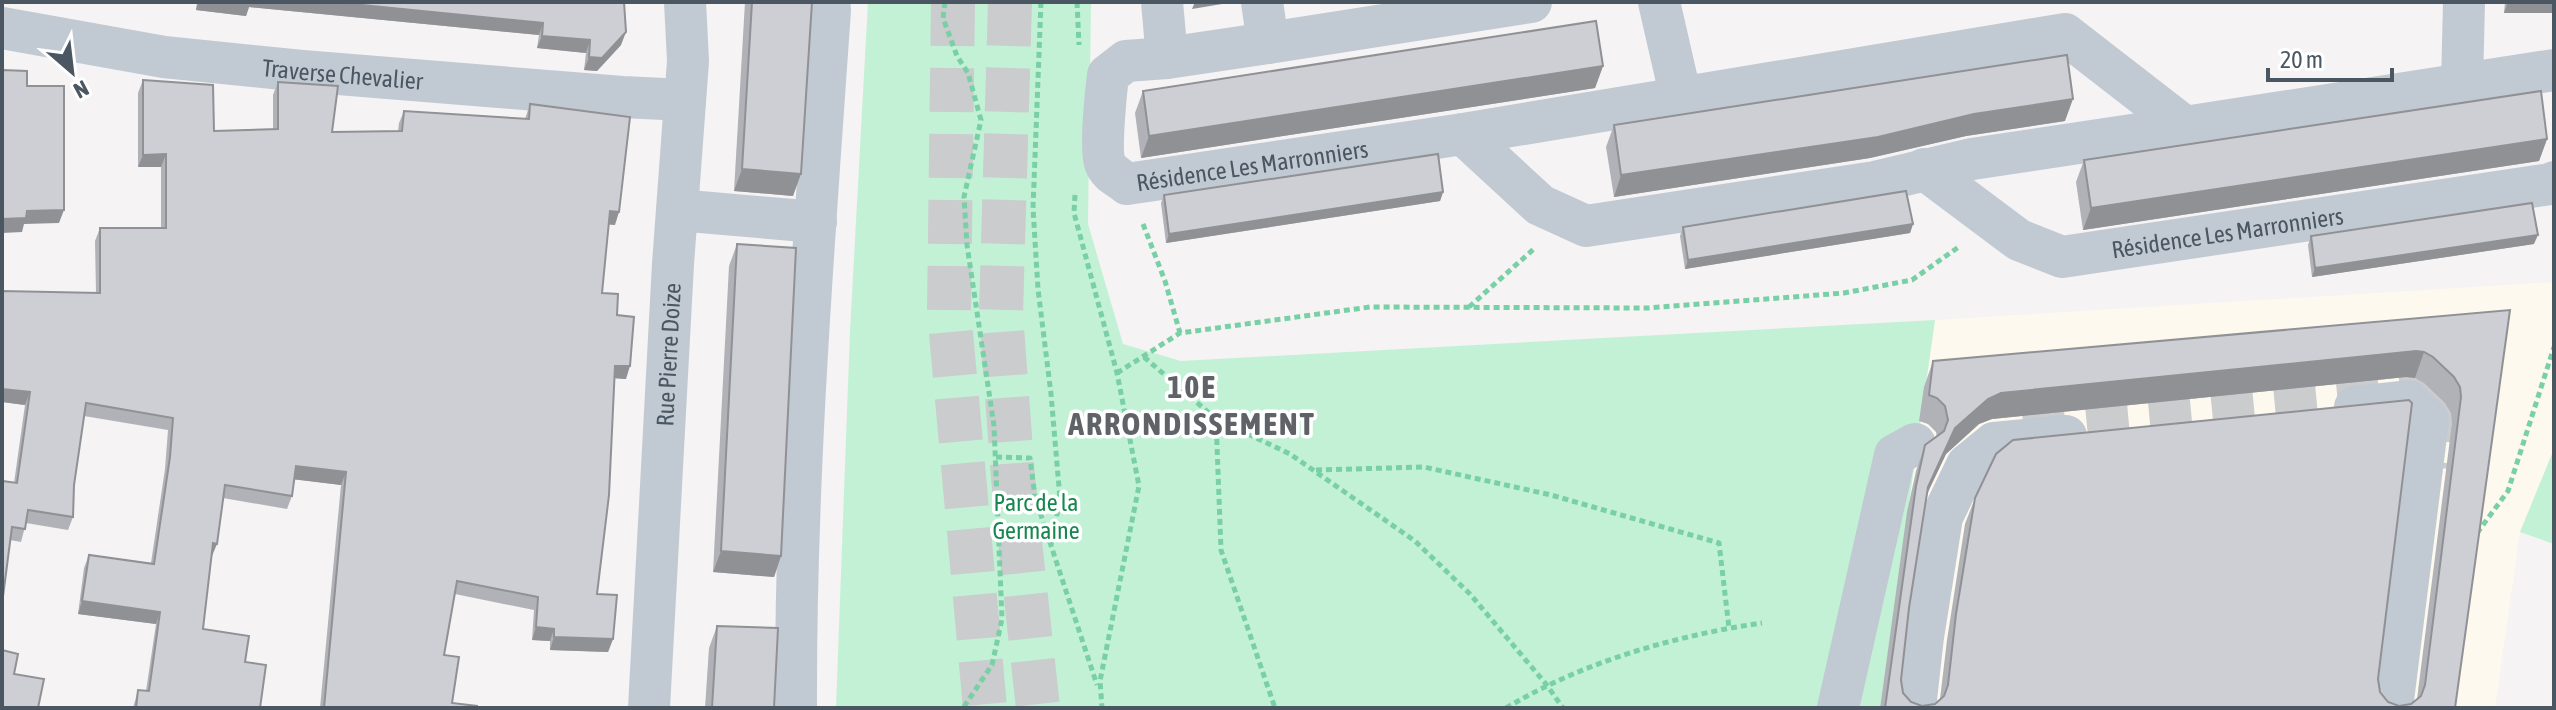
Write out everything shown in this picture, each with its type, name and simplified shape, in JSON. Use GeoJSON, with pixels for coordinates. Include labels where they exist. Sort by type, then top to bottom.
{"type":"FeatureCollection","features":[{"type":"Feature","properties":{"kind":"street","name":"Rue Pierre Doize"},"geometry":{"type":"LineString","coordinates":[[649,708],[688,61],[685,2]]}},
{"type":"Feature","properties":{"kind":"street"},"geometry":{"type":"LineString","coordinates":[[796,708],[796,609],[829,2]]}},
{"type":"Feature","properties":{"kind":"street"},"geometry":{"type":"LineString","coordinates":[[1162,2],[1167,58]]}},
{"type":"Feature","properties":{"kind":"street"},"geometry":{"type":"LineString","coordinates":[[1262,2],[1268,43]]}},
{"type":"Feature","properties":{"kind":"street","name":"Résidence Les Marronniers"},"geometry":{"type":"LineString","coordinates":[[1531,2],[1167,58],[1126,61],[1108,75],[1104,162],[1113,176],[1127,184],[1463,134],[2065,34],[2185,127]]}},
{"type":"Feature","properties":{"kind":"street"},"geometry":{"type":"LineString","coordinates":[[1659,2],[1681,98]]}},
{"type":"Feature","properties":{"kind":"street"},"geometry":{"type":"LineString","coordinates":[[2462,84],[2464,2]]}},
{"type":"Feature","properties":{"kind":"street","name":"Traverse Chevalier"},"geometry":{"type":"LineString","coordinates":[[2,28],[164,57],[302,71],[685,100]]}},
{"type":"Feature","properties":{"kind":"street"},"geometry":{"type":"LineString","coordinates":[[1463,134],[1540,205],[1586,226],[1875,182],[1972,159],[2554,70]]}},
{"type":"Feature","properties":{"kind":"street","name":"Résidence Les Marronniers"},"geometry":{"type":"LineString","coordinates":[[1924,169],[2019,240],[2062,257],[2554,182]]}},
{"type":"Feature","properties":{"kind":"street"},"geometry":{"type":"LineString","coordinates":[[677,210],[816,222]]}},
{"type":"Feature","properties":{"kind":"street"},"geometry":{"type":"LineString","coordinates":[[2320,411],[2408,401],[2428,420],[2392,708]]}},
{"type":"Feature","properties":{"kind":"street"},"geometry":{"type":"LineString","coordinates":[[1913,708],[1942,517],[1967,465],[1994,443],[2100,433]]}},
{"type":"Feature","properties":{"kind":"street"},"geometry":{"type":"LineString","coordinates":[[1838,708],[1876,603],[1895,455],[1915,444]]}},
{"type":"Feature","properties":{"kind":"street"},"geometry":{"type":"LineString","coordinates":[[1913,708],[1897,674],[1918,516]]}},
{"type":"Feature","properties":{"kind":"path"},"geometry":{"type":"LineString","coordinates":[[945,2],[943,18],[957,56],[968,73],[981,120],[964,197],[967,245],[994,426],[1002,619],[992,665],[963,708]]}},
{"type":"Feature","properties":{"kind":"path"},"geometry":{"type":"LineString","coordinates":[[1041,2],[1033,208],[1038,289],[1060,499],[1051,545]]}},
{"type":"Feature","properties":{"kind":"path"},"geometry":{"type":"LineString","coordinates":[[1077,2],[1079,42]]}},
{"type":"Feature","properties":{"kind":"path"},"geometry":{"type":"LineString","coordinates":[[1076,184],[1074,213],[1117,373],[1139,486],[1100,681],[1102,708]]}},
{"type":"Feature","properties":{"kind":"path"},"geometry":{"type":"LineString","coordinates":[[1127,184],[1165,281],[1180,333]]}},
{"type":"Feature","properties":{"kind":"path"},"geometry":{"type":"LineString","coordinates":[[1117,373],[1180,333],[1370,307],[1648,308],[1844,293],[1912,280],[1952,254],[1990,217]]}},
{"type":"Feature","properties":{"kind":"path"},"geometry":{"type":"LineString","coordinates":[[1468,307],[1569,218]]}},
{"type":"Feature","properties":{"kind":"path"},"geometry":{"type":"LineString","coordinates":[[2475,547],[2477,532],[2508,491],[2554,347]]}},
{"type":"Feature","properties":{"kind":"path"},"geometry":{"type":"LineString","coordinates":[[1144,357],[1216,419],[1290,454],[1415,541],[1470,594],[1563,708]]}},
{"type":"Feature","properties":{"kind":"path"},"geometry":{"type":"LineString","coordinates":[[1216,419],[1221,550],[1275,708]]}},
{"type":"Feature","properties":{"kind":"path"},"geometry":{"type":"LineString","coordinates":[[996,457],[1030,458],[1035,497],[1101,696]]}},
{"type":"Feature","properties":{"kind":"path"},"geometry":{"type":"LineString","coordinates":[[1315,471],[1424,467],[1551,495],[1719,543],[1729,628]]}},
{"type":"Feature","properties":{"kind":"path"},"geometry":{"type":"LineString","coordinates":[[1506,708],[1546,684],[1664,642],[1762,623]]}},
{"type":"Feature","properties":{"kind":"shaded area"},"geometry":{"type":"Polygon","coordinates":[[[2554,282],[2554,449],[2520,532],[2495,708],[1880,708],[1935,320],[2554,282]]]}},
{"type":"Feature","properties":{"kind":"green space","name":"Parc de la Germaine"},"geometry":{"type":"Polygon","coordinates":[[[868,2],[1091,2],[1088,224],[1123,344],[1181,361],[1935,320],[1880,708],[836,708],[850,331],[868,2]]]}},
{"type":"Feature","properties":{"kind":"green space"},"geometry":{"type":"Polygon","coordinates":[[[2554,449],[2554,544],[2520,532],[2554,449]]]}},
{"type":"Feature","properties":{"kind":"building"},"geometry":{"type":"Polygon","coordinates":[[[332,2],[624,2],[626,32],[602,58],[589,57],[590,40],[542,36],[543,23],[332,2]]]}},
{"type":"Feature","properties":{"kind":"building"},"geometry":{"type":"Polygon","coordinates":[[[752,2],[812,2],[801,174],[742,169],[752,2]]]}},
{"type":"Feature","properties":{"kind":"building"},"geometry":{"type":"Polygon","coordinates":[[[1596,21],[1603,66],[1149,136],[1143,91],[1596,21]]]}},
{"type":"Feature","properties":{"kind":"building"},"geometry":{"type":"Polygon","coordinates":[[[2067,55],[2073,99],[1974,114],[1878,137],[1621,175],[1614,125],[2067,55]]]}},
{"type":"Feature","properties":{"kind":"building"},"geometry":{"type":"Polygon","coordinates":[[[2,70],[27,71],[27,86],[64,86],[64,210],[27,211],[26,218],[2,219],[2,70]]]}},
{"type":"Feature","properties":{"kind":"building"},"geometry":{"type":"Polygon","coordinates":[[[143,80],[213,85],[214,131],[278,129],[278,82],[338,86],[332,132],[402,131],[404,111],[529,119],[530,104],[630,117],[619,212],[610,211],[602,293],[618,294],[617,315],[634,317],[630,366],[615,366],[609,495],[597,594],[617,595],[613,639],[554,637],[554,629],[536,627],[538,597],[457,581],[444,655],[459,657],[452,703],[477,708],[324,708],[346,472],[296,466],[292,496],[225,485],[217,544],[213,543],[203,629],[249,636],[245,662],[266,665],[260,708],[136,708],[138,690],[149,691],[160,612],[82,601],[89,555],[154,564],[173,418],[86,403],[74,485],[73,517],[28,510],[25,529],[12,527],[2,604],[2,481],[17,483],[30,392],[2,389],[2,291],[100,293],[100,228],[166,228],[166,154],[143,155],[143,80]]]}},
{"type":"Feature","properties":{"kind":"building"},"geometry":{"type":"Polygon","coordinates":[[[2541,91],[2547,139],[2091,208],[2084,160],[2541,91]]]}},
{"type":"Feature","properties":{"kind":"building"},"geometry":{"type":"Polygon","coordinates":[[[1438,154],[1443,192],[1169,234],[1164,195],[1438,154]]]}},
{"type":"Feature","properties":{"kind":"building"},"geometry":{"type":"Polygon","coordinates":[[[1906,191],[1913,224],[1688,260],[1683,227],[1906,191]]]}},
{"type":"Feature","properties":{"kind":"building"},"geometry":{"type":"Polygon","coordinates":[[[2532,203],[2538,235],[2315,268],[2311,236],[2532,203]]]}},
{"type":"Feature","properties":{"kind":"building"},"geometry":{"type":"Polygon","coordinates":[[[737,244],[796,248],[781,556],[721,551],[737,244]]]}},
{"type":"Feature","properties":{"kind":"building"},"geometry":{"type":"Polygon","coordinates":[[[2510,310],[2455,708],[1885,708],[1916,486],[1925,445],[1944,431],[1948,420],[1945,406],[1929,395],[1933,361],[2510,310]],[[2424,352],[2001,393],[1988,399],[1955,428],[1928,487],[1909,608],[1901,680],[1903,693],[1911,702],[1922,706],[1935,704],[1944,696],[1975,498],[1996,454],[2013,440],[2409,400],[2412,403],[2378,679],[2380,692],[2388,702],[2399,706],[2411,704],[2421,696],[2425,685],[2461,397],[2454,377],[2424,352]]]}},
{"type":"Feature","properties":{"kind":"building"},"geometry":{"type":"Polygon","coordinates":[[[717,626],[778,628],[774,708],[712,708],[717,626]]]}},
{"type":"Feature","properties":{"kind":"building"},"geometry":{"type":"Polygon","coordinates":[[[2,650],[18,654],[14,674],[44,679],[38,708],[2,708],[2,650]]]}},
{"type":"Feature","properties":{"kind":"tunnel"},"geometry":{"type":"LineString","coordinates":[[953,2],[949,311],[985,708]]}},
{"type":"Feature","properties":{"kind":"tunnel"},"geometry":{"type":"LineString","coordinates":[[1010,2],[1001,314],[1013,478],[1038,708]]}},
{"type":"Feature","properties":{"kind":"tunnel"},"geometry":{"type":"LineString","coordinates":[[2024,429],[2449,386],[2440,468]]}},
{"type":"Feature","properties":{"kind":"district","name":"10E ARRONDISSEMENT"},"geometry":{"type":"Point","coordinates":[1192,404]}}]}
